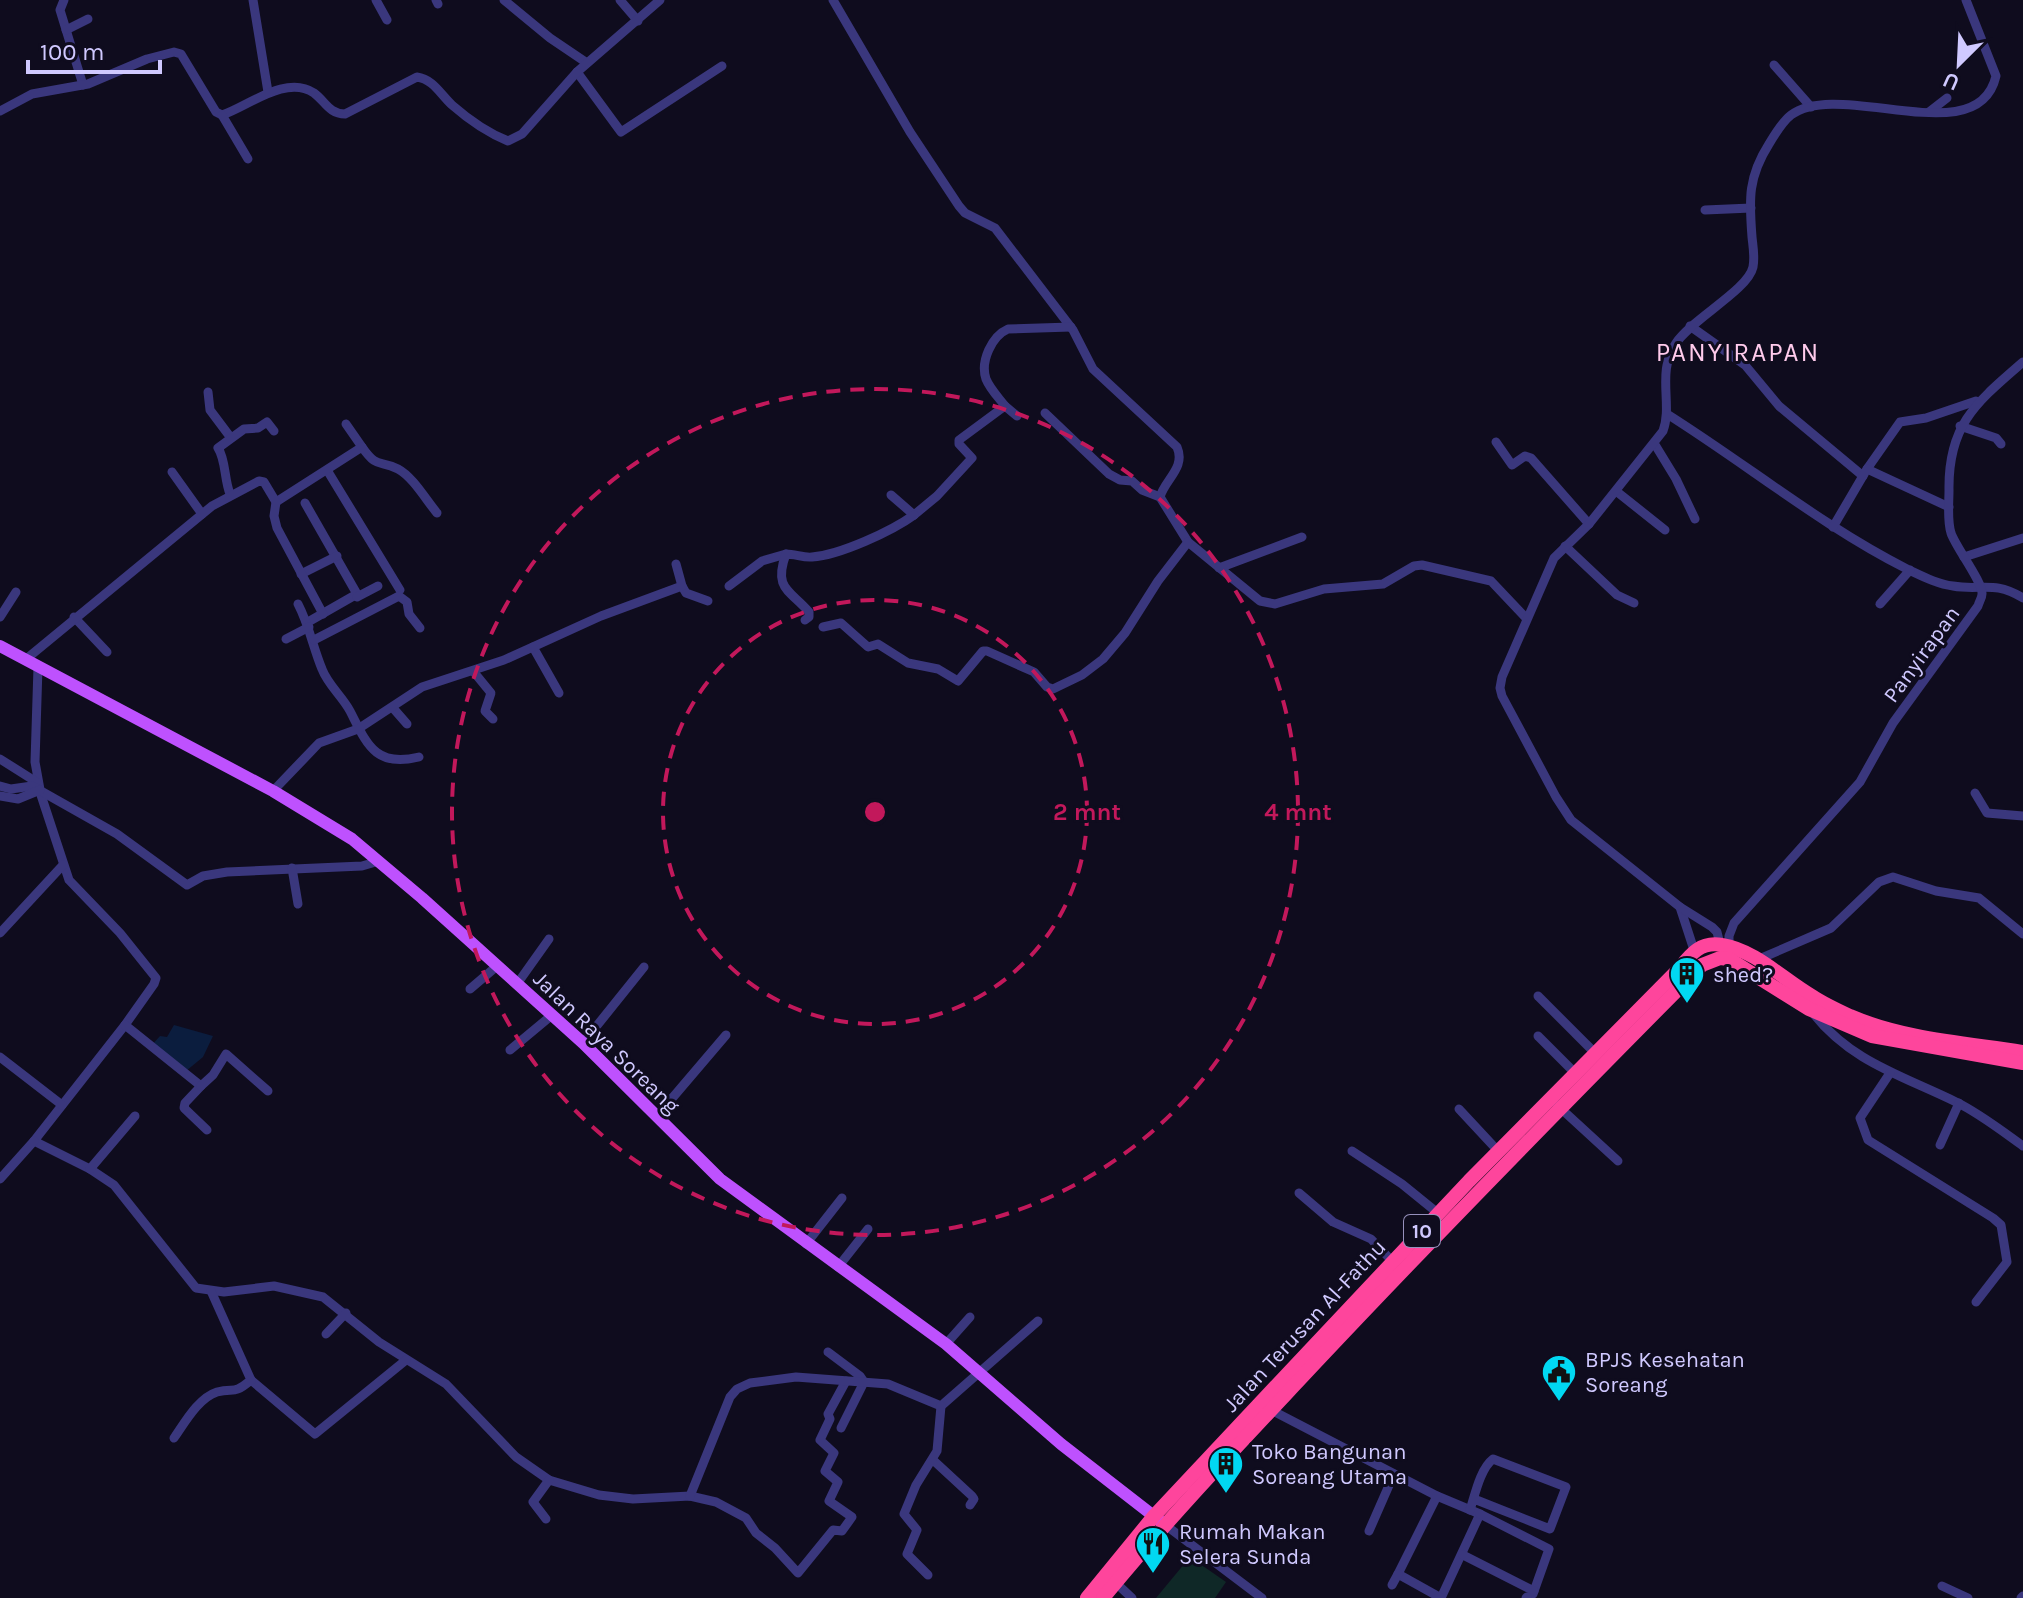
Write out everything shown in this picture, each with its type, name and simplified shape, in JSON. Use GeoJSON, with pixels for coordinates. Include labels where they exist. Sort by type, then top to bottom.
{"type":"FeatureCollection","features":[{"type":"Feature","properties":{"kind":"highway"},"geometry":{"type":"LineString","coordinates":[[1694,950],[1712,944],[1725,945]]}},
{"type":"Feature","properties":{"kind":"highway","name":"10"},"geometry":{"type":"LineString","coordinates":[[1725,945],[1757,960],[1811,1003],[1872,1036],[2023,1063]]}},
{"type":"Feature","properties":{"kind":"highway","name":"Jalan Terusan Al-Fathu"},"geometry":{"type":"LineString","coordinates":[[1087,1598],[1393,1262],[1432,1229],[1439,1214],[1499,1152],[1556,1104],[1576,1074],[1694,950]]}},
{"type":"Feature","properties":{"kind":"highway","name":"Jalan Terusan Al-Fathu"},"geometry":{"type":"LineString","coordinates":[[1103,1598],[1159,1520],[1271,1410],[1432,1229],[1556,1104],[1702,965],[1720,958],[1729,959],[1811,1003]]}},
{"type":"Feature","properties":{"kind":"highway","name":"10"},"geometry":{"type":"LineString","coordinates":[[1811,1003],[1894,1031],[2023,1052]]}},
{"type":"Feature","properties":{"kind":"main road","name":"Jalan Raya Soreang"},"geometry":{"type":"LineString","coordinates":[[0,646],[335,827],[379,861],[583,1043],[720,1179],[946,1344],[1061,1444],[1159,1520]]}},
{"type":"Feature","properties":{"kind":"street"},"geometry":{"type":"LineString","coordinates":[[64,0],[60,10],[83,85]]}},
{"type":"Feature","properties":{"kind":"street"},"geometry":{"type":"LineString","coordinates":[[253,0],[268,92]]}},
{"type":"Feature","properties":{"kind":"street"},"geometry":{"type":"LineString","coordinates":[[376,0],[387,20]]}},
{"type":"Feature","properties":{"kind":"street"},"geometry":{"type":"LineString","coordinates":[[504,0],[550,38],[587,63]]}},
{"type":"Feature","properties":{"kind":"street"},"geometry":{"type":"LineString","coordinates":[[620,0],[638,21]]}},
{"type":"Feature","properties":{"kind":"street"},"geometry":{"type":"LineString","coordinates":[[222,115],[268,92],[288,89],[309,90],[333,112],[341,114],[410,79],[423,78],[452,105],[508,141],[522,134],[577,72],[660,0]]}},
{"type":"Feature","properties":{"kind":"street"},"geometry":{"type":"LineString","coordinates":[[833,0],[910,132],[959,206],[965,213],[995,228],[1071,327],[1093,369],[1177,447],[1179,464],[1162,488],[1160,497]]}},
{"type":"Feature","properties":{"kind":"street"},"geometry":{"type":"LineString","coordinates":[[1725,945],[1712,927],[1680,907],[1571,820],[1506,704],[1500,688],[1502,677],[1558,552],[1589,524],[1665,429],[1667,414],[1664,395],[1673,346],[1690,326],[1750,276],[1754,258],[1752,178],[1764,153],[1788,118],[1811,107],[1869,106],[1948,114],[1983,98],[1995,83],[1995,68],[1966,0]]}},
{"type":"Feature","properties":{"kind":"street"},"geometry":{"type":"LineString","coordinates":[[66,30],[88,19]]}},
{"type":"Feature","properties":{"kind":"street"},"geometry":{"type":"LineString","coordinates":[[0,111],[32,94],[99,81],[147,59],[178,52],[248,159]]}},
{"type":"Feature","properties":{"kind":"street"},"geometry":{"type":"LineString","coordinates":[[1774,65],[1811,107]]}},
{"type":"Feature","properties":{"kind":"street"},"geometry":{"type":"LineString","coordinates":[[577,72],[621,132],[722,66]]}},
{"type":"Feature","properties":{"kind":"street"},"geometry":{"type":"LineString","coordinates":[[1929,112],[1947,98]]}},
{"type":"Feature","properties":{"kind":"street"},"geometry":{"type":"LineString","coordinates":[[1705,210],[1751,208]]}},
{"type":"Feature","properties":{"kind":"street"},"geometry":{"type":"LineString","coordinates":[[1690,326],[1745,365],[1779,406],[1865,472],[1949,507]]}},
{"type":"Feature","properties":{"kind":"street"},"geometry":{"type":"LineString","coordinates":[[1017,416],[1005,406],[986,380],[986,355],[996,337],[1008,329],[1071,327]]}},
{"type":"Feature","properties":{"kind":"street"},"geometry":{"type":"LineString","coordinates":[[1980,585],[1951,533],[1950,462],[1960,426],[1980,400],[2023,362]]}},
{"type":"Feature","properties":{"kind":"street"},"geometry":{"type":"LineString","coordinates":[[208,392],[210,410],[231,438]]}},
{"type":"Feature","properties":{"kind":"street"},"geometry":{"type":"LineString","coordinates":[[1833,527],[1898,423],[1926,418],[1980,400]]}},
{"type":"Feature","properties":{"kind":"street"},"geometry":{"type":"LineString","coordinates":[[729,586],[762,561],[786,554],[812,557],[890,531],[937,496],[972,458],[959,440],[1005,406]]}},
{"type":"Feature","properties":{"kind":"street"},"geometry":{"type":"LineString","coordinates":[[1045,413],[1111,476],[1131,480],[1142,490],[1160,497],[1188,542],[1260,601],[1271,605],[1324,589],[1383,584],[1414,566],[1422,565],[1491,581],[1526,618]]}},
{"type":"Feature","properties":{"kind":"street"},"geometry":{"type":"LineString","coordinates":[[1667,414],[1833,527],[1910,570],[1956,587],[1995,586],[2023,598]]}},
{"type":"Feature","properties":{"kind":"street"},"geometry":{"type":"LineString","coordinates":[[230,494],[224,477],[223,455],[218,448],[247,427],[258,428],[267,422],[274,431]]}},
{"type":"Feature","properties":{"kind":"street"},"geometry":{"type":"LineString","coordinates":[[346,424],[374,463],[394,467],[405,474],[437,513]]}},
{"type":"Feature","properties":{"kind":"street"},"geometry":{"type":"LineString","coordinates":[[1960,426],[1996,438],[2001,444]]}},
{"type":"Feature","properties":{"kind":"street"},"geometry":{"type":"LineString","coordinates":[[1496,442],[1512,465],[1525,456],[1531,458],[1589,524]]}},
{"type":"Feature","properties":{"kind":"street"},"geometry":{"type":"LineString","coordinates":[[1654,443],[1695,519]]}},
{"type":"Feature","properties":{"kind":"street"},"geometry":{"type":"LineString","coordinates":[[276,502],[362,447]]}},
{"type":"Feature","properties":{"kind":"street"},"geometry":{"type":"LineString","coordinates":[[327,470],[400,590]]}},
{"type":"Feature","properties":{"kind":"street"},"geometry":{"type":"LineString","coordinates":[[172,472],[202,514]]}},
{"type":"Feature","properties":{"kind":"street"},"geometry":{"type":"LineString","coordinates":[[25,660],[202,514],[230,494],[261,481],[276,502],[274,516],[277,528],[323,614]]}},
{"type":"Feature","properties":{"kind":"street"},"geometry":{"type":"LineString","coordinates":[[1616,491],[1665,530]]}},
{"type":"Feature","properties":{"kind":"street"},"geometry":{"type":"LineString","coordinates":[[891,495],[914,515]]}},
{"type":"Feature","properties":{"kind":"street"},"geometry":{"type":"LineString","coordinates":[[305,503],[357,591],[357,597]]}},
{"type":"Feature","properties":{"kind":"street"},"geometry":{"type":"LineString","coordinates":[[1219,568],[1302,537]]}},
{"type":"Feature","properties":{"kind":"street"},"geometry":{"type":"LineString","coordinates":[[1964,557],[2023,538]]}},
{"type":"Feature","properties":{"kind":"street"},"geometry":{"type":"LineString","coordinates":[[823,627],[841,623],[868,647],[878,644],[908,663],[938,669],[958,681],[974,659],[987,651],[1034,672],[1047,687],[1053,689],[1082,675],[1103,659],[1125,633],[1158,581],[1188,542]]}},
{"type":"Feature","properties":{"kind":"street"},"geometry":{"type":"LineString","coordinates":[[1565,546],[1617,595],[1634,603]]}},
{"type":"Feature","properties":{"kind":"street"},"geometry":{"type":"LineString","coordinates":[[786,554],[782,582],[788,593],[808,610],[805,620]]}},
{"type":"Feature","properties":{"kind":"street"},"geometry":{"type":"LineString","coordinates":[[301,574],[337,556]]}},
{"type":"Feature","properties":{"kind":"street"},"geometry":{"type":"LineString","coordinates":[[676,564],[686,593],[708,601]]}},
{"type":"Feature","properties":{"kind":"street"},"geometry":{"type":"LineString","coordinates":[[1880,604],[1910,570]]}},
{"type":"Feature","properties":{"kind":"street","name":"Panyirapan"},"geometry":{"type":"LineString","coordinates":[[1725,945],[1734,923],[1842,803],[1875,759],[1897,717],[1974,613],[1982,597],[1980,585]]}},
{"type":"Feature","properties":{"kind":"street"},"geometry":{"type":"LineString","coordinates":[[286,639],[323,614],[378,586]]}},
{"type":"Feature","properties":{"kind":"street"},"geometry":{"type":"LineString","coordinates":[[273,791],[319,743],[358,729],[422,687],[473,671],[635,602],[682,586]]}},
{"type":"Feature","properties":{"kind":"street"},"geometry":{"type":"LineString","coordinates":[[0,617],[16,592]]}},
{"type":"Feature","properties":{"kind":"street"},"geometry":{"type":"LineString","coordinates":[[314,640],[399,596],[407,602],[409,614],[420,628]]}},
{"type":"Feature","properties":{"kind":"street"},"geometry":{"type":"LineString","coordinates":[[298,604],[309,624],[322,671],[373,750],[402,761],[419,757]]}},
{"type":"Feature","properties":{"kind":"street"},"geometry":{"type":"LineString","coordinates":[[74,617],[107,652]]}},
{"type":"Feature","properties":{"kind":"street"},"geometry":{"type":"LineString","coordinates":[[533,647],[559,693]]}},
{"type":"Feature","properties":{"kind":"street"},"geometry":{"type":"LineString","coordinates":[[0,1179],[34,1141],[125,1025],[154,984],[155,975],[120,933],[71,884],[63,865],[39,787],[35,762],[38,667]]}},
{"type":"Feature","properties":{"kind":"street"},"geometry":{"type":"LineString","coordinates":[[473,671],[490,691],[485,711],[493,719]]}},
{"type":"Feature","properties":{"kind":"street"},"geometry":{"type":"LineString","coordinates":[[393,708],[407,724]]}},
{"type":"Feature","properties":{"kind":"street"},"geometry":{"type":"LineString","coordinates":[[0,759],[39,787],[117,834],[187,885],[203,876],[362,866],[379,861]]}},
{"type":"Feature","properties":{"kind":"street"},"geometry":{"type":"LineString","coordinates":[[0,786],[11,789],[39,787]]}},
{"type":"Feature","properties":{"kind":"street"},"geometry":{"type":"LineString","coordinates":[[0,796],[18,799],[39,787]]}},
{"type":"Feature","properties":{"kind":"street"},"geometry":{"type":"LineString","coordinates":[[1975,793],[1987,813],[2023,816]]}},
{"type":"Feature","properties":{"kind":"street"},"geometry":{"type":"LineString","coordinates":[[0,933],[63,865]]}},
{"type":"Feature","properties":{"kind":"street"},"geometry":{"type":"LineString","coordinates":[[292,868],[298,904]]}},
{"type":"Feature","properties":{"kind":"street"},"geometry":{"type":"LineString","coordinates":[[1757,960],[1831,928],[1879,882],[1893,877],[1936,891],[1979,898],[2023,934]]}},
{"type":"Feature","properties":{"kind":"street"},"geometry":{"type":"LineString","coordinates":[[1680,907],[1694,950]]}},
{"type":"Feature","properties":{"kind":"street"},"geometry":{"type":"LineString","coordinates":[[517,984],[549,939]]}},
{"type":"Feature","properties":{"kind":"street"},"geometry":{"type":"LineString","coordinates":[[470,989],[497,966]]}},
{"type":"Feature","properties":{"kind":"street"},"geometry":{"type":"LineString","coordinates":[[583,1043],[644,967]]}},
{"type":"Feature","properties":{"kind":"street"},"geometry":{"type":"LineString","coordinates":[[1538,996],[1596,1054]]}},
{"type":"Feature","properties":{"kind":"street"},"geometry":{"type":"LineString","coordinates":[[1811,1003],[1844,1046],[1862,1059],[1959,1103],[2023,1146]]}},
{"type":"Feature","properties":{"kind":"street"},"geometry":{"type":"LineString","coordinates":[[510,1050],[552,1015]]}},
{"type":"Feature","properties":{"kind":"street"},"geometry":{"type":"LineString","coordinates":[[125,1025],[201,1086]]}},
{"type":"Feature","properties":{"kind":"street"},"geometry":{"type":"LineString","coordinates":[[657,1116],[726,1035]]}},
{"type":"Feature","properties":{"kind":"street"},"geometry":{"type":"LineString","coordinates":[[1538,1036],[1576,1074]]}},
{"type":"Feature","properties":{"kind":"street"},"geometry":{"type":"LineString","coordinates":[[207,1130],[184,1108],[185,1103],[213,1075],[226,1054],[268,1091]]}},
{"type":"Feature","properties":{"kind":"street"},"geometry":{"type":"LineString","coordinates":[[0,1057],[62,1105]]}},
{"type":"Feature","properties":{"kind":"street"},"geometry":{"type":"LineString","coordinates":[[1890,1073],[1860,1118],[1868,1140],[2001,1225],[2007,1262],[1976,1302]]}},
{"type":"Feature","properties":{"kind":"street"},"geometry":{"type":"LineString","coordinates":[[1940,1145],[1959,1103]]}},
{"type":"Feature","properties":{"kind":"street"},"geometry":{"type":"LineString","coordinates":[[1556,1104],[1618,1161]]}},
{"type":"Feature","properties":{"kind":"street"},"geometry":{"type":"LineString","coordinates":[[1459,1109],[1499,1152]]}},
{"type":"Feature","properties":{"kind":"street"},"geometry":{"type":"LineString","coordinates":[[90,1169],[135,1116]]}},
{"type":"Feature","properties":{"kind":"street"},"geometry":{"type":"LineString","coordinates":[[34,1141],[90,1169],[123,1194],[199,1289],[211,1291],[274,1286],[313,1293],[346,1313],[379,1342],[446,1384],[516,1457],[549,1480],[590,1493],[633,1499],[690,1496],[716,1502],[746,1518],[756,1533],[800,1573],[833,1530],[842,1531],[852,1517],[829,1501],[838,1482],[825,1471],[834,1453],[820,1440],[831,1418],[828,1414],[846,1381]]}},
{"type":"Feature","properties":{"kind":"street"},"geometry":{"type":"LineString","coordinates":[[1352,1151],[1402,1184],[1439,1214]]}},
{"type":"Feature","properties":{"kind":"street"},"geometry":{"type":"LineString","coordinates":[[1299,1193],[1333,1222],[1371,1239],[1393,1262]]}},
{"type":"Feature","properties":{"kind":"street"},"geometry":{"type":"LineString","coordinates":[[806,1244],[842,1198]]}},
{"type":"Feature","properties":{"kind":"street"},"geometry":{"type":"LineString","coordinates":[[838,1267],[868,1229]]}},
{"type":"Feature","properties":{"kind":"street"},"geometry":{"type":"LineString","coordinates":[[211,1291],[251,1380],[315,1434],[406,1360]]}},
{"type":"Feature","properties":{"kind":"street"},"geometry":{"type":"LineString","coordinates":[[326,1334],[346,1313]]}},
{"type":"Feature","properties":{"kind":"street"},"geometry":{"type":"LineString","coordinates":[[946,1344],[970,1317]]}},
{"type":"Feature","properties":{"kind":"street"},"geometry":{"type":"LineString","coordinates":[[928,1575],[907,1552],[917,1530],[904,1512],[916,1485],[933,1460],[941,1433],[941,1406],[1038,1321]]}},
{"type":"Feature","properties":{"kind":"street"},"geometry":{"type":"LineString","coordinates":[[828,1352],[857,1373],[864,1382]]}},
{"type":"Feature","properties":{"kind":"street"},"geometry":{"type":"LineString","coordinates":[[690,1496],[730,1397],[737,1389],[750,1383],[796,1377],[888,1384],[941,1406]]}},
{"type":"Feature","properties":{"kind":"street"},"geometry":{"type":"LineString","coordinates":[[174,1438],[199,1404],[215,1393],[237,1391],[251,1380]]}},
{"type":"Feature","properties":{"kind":"street"},"geometry":{"type":"LineString","coordinates":[[841,1428],[864,1382]]}},
{"type":"Feature","properties":{"kind":"street"},"geometry":{"type":"LineString","coordinates":[[1271,1410],[1437,1496],[1549,1549],[1530,1596],[1463,1555]]}},
{"type":"Feature","properties":{"kind":"street"},"geometry":{"type":"LineString","coordinates":[[1470,1510],[1474,1499],[1488,1463],[1493,1459],[1566,1487],[1550,1529],[1474,1499]]}},
{"type":"Feature","properties":{"kind":"street"},"geometry":{"type":"LineString","coordinates":[[933,1460],[972,1496],[974,1499],[970,1505]]}},
{"type":"Feature","properties":{"kind":"street"},"geometry":{"type":"LineString","coordinates":[[1369,1531],[1394,1474]]}},
{"type":"Feature","properties":{"kind":"street"},"geometry":{"type":"LineString","coordinates":[[546,1519],[533,1502],[549,1480]]}},
{"type":"Feature","properties":{"kind":"street"},"geometry":{"type":"LineString","coordinates":[[1392,1585],[1437,1496]]}},
{"type":"Feature","properties":{"kind":"street"},"geometry":{"type":"LineString","coordinates":[[1398,1574],[1441,1598],[1480,1514]]}},
{"type":"Feature","properties":{"kind":"street"},"geometry":{"type":"LineString","coordinates":[[1159,1520],[1262,1598]]}},
{"type":"Feature","properties":{"kind":"street"},"geometry":{"type":"LineString","coordinates":[[1116,1583],[1132,1598]]}},
{"type":"Feature","properties":{"kind":"street"},"geometry":{"type":"LineString","coordinates":[[1942,1586],[1968,1598]]}},
{"type":"Feature","properties":{"kind":"green space"},"geometry":{"type":"Polygon","coordinates":[[[1190,1557],[1226,1582],[1215,1598],[1156,1598],[1190,1557]]]}},
{"type":"Feature","properties":{"kind":"water"},"geometry":{"type":"Polygon","coordinates":[[[174,1025],[213,1036],[203,1057],[186,1071],[152,1045],[160,1036],[167,1037],[174,1025]]]}},
{"type":"Feature","properties":{"kind":"place","name":"shed?"},"geometry":{"type":"Point","coordinates":[1687,1005]}},
{"type":"Feature","properties":{"kind":"place","name":"BPJS Kesehatan Soreang"},"geometry":{"type":"Point","coordinates":[1559,1403]}},
{"type":"Feature","properties":{"kind":"place","name":"Toko Bangunan Soreang Utama"},"geometry":{"type":"Point","coordinates":[1226,1495]}},
{"type":"Feature","properties":{"kind":"place","name":"Rumah Makan Selera Sunda"},"geometry":{"type":"Point","coordinates":[1153,1575]}},
{"type":"Feature","properties":{"kind":"district","name":"PANYIRAPAN"},"geometry":{"type":"Point","coordinates":[1738,352]}}]}
